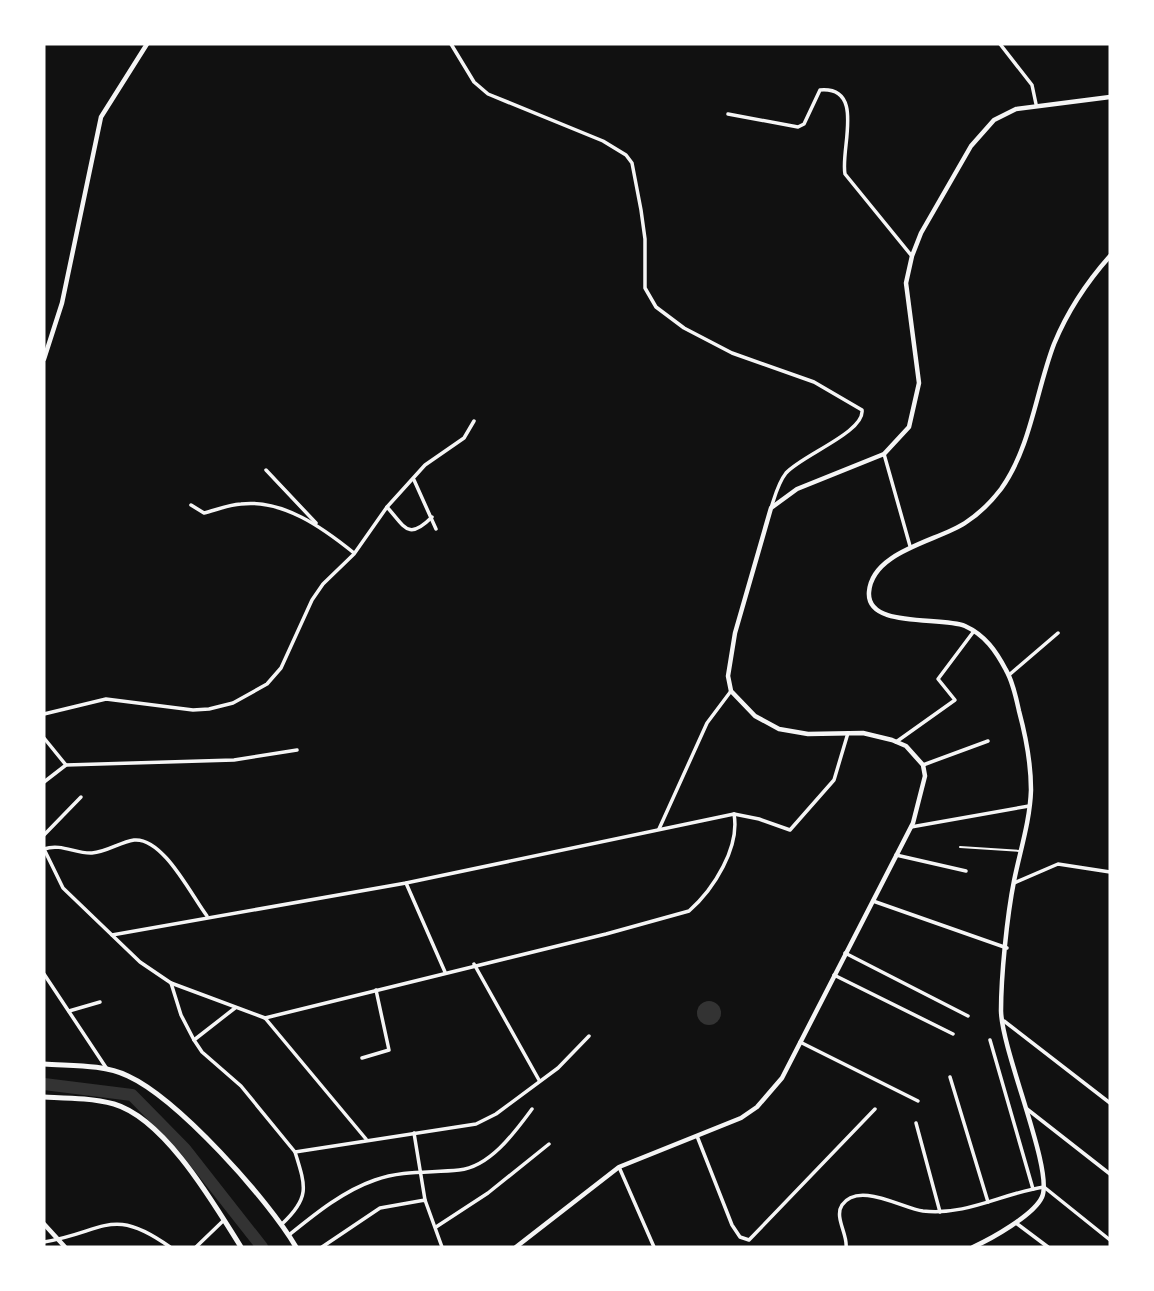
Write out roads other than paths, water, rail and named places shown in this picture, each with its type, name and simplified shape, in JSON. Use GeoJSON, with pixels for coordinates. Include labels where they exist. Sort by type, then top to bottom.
{"type":"FeatureCollection","features":[{"type":"Feature","properties":{"kind":"main road"},"geometry":{"type":"LineString","coordinates":[[44,1064],[107,1069],[127,1075],[160,1097],[227,1160],[282,1224],[296,1247]]}},
{"type":"Feature","properties":{"kind":"main road"},"geometry":{"type":"LineString","coordinates":[[44,1097],[115,1104],[137,1115],[161,1136],[241,1247]]}},
{"type":"Feature","properties":{"kind":"street"},"geometry":{"type":"LineString","coordinates":[[44,359],[62,303],[95,133],[111,98],[147,44]]}},
{"type":"Feature","properties":{"kind":"street"},"geometry":{"type":"LineString","coordinates":[[451,44],[474,82],[488,94],[603,141],[626,155],[632,163],[641,210],[645,239],[645,288],[656,307],[684,328],[732,353],[814,382],[862,410],[859,423],[850,431],[802,460],[786,474],[771,508],[735,633],[728,676],[731,691],[755,716],[779,729],[808,734],[848,733],[878,736],[906,746],[923,765],[924,786],[911,827],[782,1078],[757,1107],[697,1136],[619,1167],[516,1247]]}},
{"type":"Feature","properties":{"kind":"street"},"geometry":{"type":"LineString","coordinates":[[1000,44],[1032,85],[1036,104]]}},
{"type":"Feature","properties":{"kind":"street"},"geometry":{"type":"LineString","coordinates":[[728,114],[798,127],[804,124],[820,90],[828,91],[844,100],[849,111],[843,163],[845,174],[912,256]]}},
{"type":"Feature","properties":{"kind":"street"},"geometry":{"type":"LineString","coordinates":[[771,508],[797,489],[884,454],[909,427],[919,383],[906,283],[921,233],[971,146],[994,120],[1016,109],[1036,104],[1110,97]]}},
{"type":"Feature","properties":{"kind":"street"},"geometry":{"type":"LineString","coordinates":[[973,1247],[1036,1205],[1043,1196],[1044,1187],[1041,1161],[1005,1041],[1002,1020],[1014,883],[1029,806],[1030,766],[1025,732],[1009,674],[994,648],[974,631],[947,622],[894,618],[879,613],[870,604],[869,592],[873,578],[886,564],[910,547],[964,524],[984,509],[1002,487],[1033,416],[1053,346],[1069,309],[1110,256]]}},
{"type":"Feature","properties":{"kind":"street"},"geometry":{"type":"LineString","coordinates":[[44,714],[106,699],[193,710],[209,709],[255,692],[281,668],[312,600],[354,554],[387,506],[433,457],[464,438],[474,421]]}},
{"type":"Feature","properties":{"kind":"street"},"geometry":{"type":"LineString","coordinates":[[884,454],[910,547]]}},
{"type":"Feature","properties":{"kind":"street"},"geometry":{"type":"LineString","coordinates":[[266,470],[320,527],[354,554]]}},
{"type":"Feature","properties":{"kind":"street"},"geometry":{"type":"LineString","coordinates":[[414,480],[436,529]]}},
{"type":"Feature","properties":{"kind":"street"},"geometry":{"type":"LineString","coordinates":[[191,505],[204,513],[244,503],[263,505],[293,514],[320,527]]}},
{"type":"Feature","properties":{"kind":"street"},"geometry":{"type":"LineString","coordinates":[[387,506],[407,529],[413,531],[420,529],[432,517]]}},
{"type":"Feature","properties":{"kind":"street"},"geometry":{"type":"LineString","coordinates":[[897,742],[955,700],[938,679],[974,631]]}},
{"type":"Feature","properties":{"kind":"street"},"geometry":{"type":"LineString","coordinates":[[1009,674],[1058,634]]}},
{"type":"Feature","properties":{"kind":"street"},"geometry":{"type":"LineString","coordinates":[[659,829],[707,723],[731,691]]}},
{"type":"Feature","properties":{"kind":"street"},"geometry":{"type":"LineString","coordinates":[[112,935],[207,916],[406,883],[734,814],[759,819],[785,831],[795,828],[834,780],[848,733]]}},
{"type":"Feature","properties":{"kind":"street"},"geometry":{"type":"LineString","coordinates":[[44,738],[66,765]]}},
{"type":"Feature","properties":{"kind":"street"},"geometry":{"type":"LineString","coordinates":[[923,765],[988,741]]}},
{"type":"Feature","properties":{"kind":"street"},"geometry":{"type":"LineString","coordinates":[[44,782],[66,765],[234,760],[297,750]]}},
{"type":"Feature","properties":{"kind":"street"},"geometry":{"type":"LineString","coordinates":[[44,835],[80,797]]}},
{"type":"Feature","properties":{"kind":"street"},"geometry":{"type":"LineString","coordinates":[[911,827],[1029,806]]}},
{"type":"Feature","properties":{"kind":"street"},"geometry":{"type":"LineString","coordinates":[[265,1018],[690,911],[699,903],[722,868],[736,837],[734,814]]}},
{"type":"Feature","properties":{"kind":"street"},"geometry":{"type":"LineString","coordinates":[[207,916],[165,855],[145,841],[129,841],[91,853],[55,847],[44,849],[62,888],[140,962],[171,983],[265,1018],[366,1139]]}},
{"type":"Feature","properties":{"kind":"street"},"geometry":{"type":"LineString","coordinates":[[896,855],[966,871]]}},
{"type":"Feature","properties":{"kind":"street"},"geometry":{"type":"LineString","coordinates":[[1014,883],[1058,864],[1110,872]]}},
{"type":"Feature","properties":{"kind":"street"},"geometry":{"type":"LineString","coordinates":[[406,883],[445,972]]}},
{"type":"Feature","properties":{"kind":"street"},"geometry":{"type":"LineString","coordinates":[[871,901],[1007,948]]}},
{"type":"Feature","properties":{"kind":"street"},"geometry":{"type":"LineString","coordinates":[[845,953],[968,1016]]}},
{"type":"Feature","properties":{"kind":"street"},"geometry":{"type":"LineString","coordinates":[[474,964],[540,1080]]}},
{"type":"Feature","properties":{"kind":"street"},"geometry":{"type":"LineString","coordinates":[[44,974],[107,1069]]}},
{"type":"Feature","properties":{"kind":"street"},"geometry":{"type":"LineString","coordinates":[[834,975],[953,1034]]}},
{"type":"Feature","properties":{"kind":"street"},"geometry":{"type":"LineString","coordinates":[[171,983],[181,1015],[202,1052],[241,1086],[295,1152],[303,1185],[303,1198],[299,1208],[282,1224]]}},
{"type":"Feature","properties":{"kind":"street"},"geometry":{"type":"LineString","coordinates":[[362,1058],[389,1049],[376,990]]}},
{"type":"Feature","properties":{"kind":"street"},"geometry":{"type":"LineString","coordinates":[[69,1011],[100,1002]]}},
{"type":"Feature","properties":{"kind":"street"},"geometry":{"type":"LineString","coordinates":[[194,1040],[235,1008]]}},
{"type":"Feature","properties":{"kind":"street"},"geometry":{"type":"LineString","coordinates":[[1002,1020],[1110,1103]]}},
{"type":"Feature","properties":{"kind":"street"},"geometry":{"type":"LineString","coordinates":[[295,1152],[476,1124],[496,1114],[568,1060],[589,1036]]}},
{"type":"Feature","properties":{"kind":"street"},"geometry":{"type":"LineString","coordinates":[[990,1040],[1033,1189]]}},
{"type":"Feature","properties":{"kind":"street"},"geometry":{"type":"LineString","coordinates":[[800,1042],[918,1101]]}},
{"type":"Feature","properties":{"kind":"street"},"geometry":{"type":"LineString","coordinates":[[950,1077],[988,1203]]}},
{"type":"Feature","properties":{"kind":"street"},"geometry":{"type":"LineString","coordinates":[[1023,1105],[1110,1174]]}},
{"type":"Feature","properties":{"kind":"street"},"geometry":{"type":"LineString","coordinates":[[289,1235],[354,1190],[392,1175],[420,1170],[469,1168],[505,1143],[532,1109]]}},
{"type":"Feature","properties":{"kind":"street"},"geometry":{"type":"LineString","coordinates":[[697,1136],[732,1225],[745,1240],[755,1236],[875,1109]]}},
{"type":"Feature","properties":{"kind":"street"},"geometry":{"type":"LineString","coordinates":[[916,1123],[940,1212]]}},
{"type":"Feature","properties":{"kind":"street"},"geometry":{"type":"LineString","coordinates":[[414,1133],[425,1200],[442,1247]]}},
{"type":"Feature","properties":{"kind":"street"},"geometry":{"type":"LineString","coordinates":[[436,1227],[488,1193],[549,1144]]}},
{"type":"Feature","properties":{"kind":"street"},"geometry":{"type":"LineString","coordinates":[[619,1167],[654,1247]]}},
{"type":"Feature","properties":{"kind":"street"},"geometry":{"type":"LineString","coordinates":[[846,1247],[839,1212],[841,1206],[864,1195],[876,1196],[904,1207],[940,1212],[988,1203],[1044,1187],[1110,1240]]}},
{"type":"Feature","properties":{"kind":"street"},"geometry":{"type":"LineString","coordinates":[[322,1247],[380,1208],[425,1200]]}},
{"type":"Feature","properties":{"kind":"street"},"geometry":{"type":"LineString","coordinates":[[196,1247],[224,1220]]}},
{"type":"Feature","properties":{"kind":"street"},"geometry":{"type":"LineString","coordinates":[[1014,1222],[1048,1247]]}},
{"type":"Feature","properties":{"kind":"street"},"geometry":{"type":"LineString","coordinates":[[44,1242],[119,1223],[144,1229],[170,1247]]}},
{"type":"Feature","properties":{"kind":"street"},"geometry":{"type":"LineString","coordinates":[[44,1224],[65,1247]]}},
{"type":"Feature","properties":{"kind":"lane"},"geometry":{"type":"LineString","coordinates":[[960,847],[1021,851]]}},
{"type":"Feature","properties":{"kind":"waterway"},"geometry":{"type":"LineString","coordinates":[[44,1084],[132,1095],[185,1149],[262,1247]]}}]}
